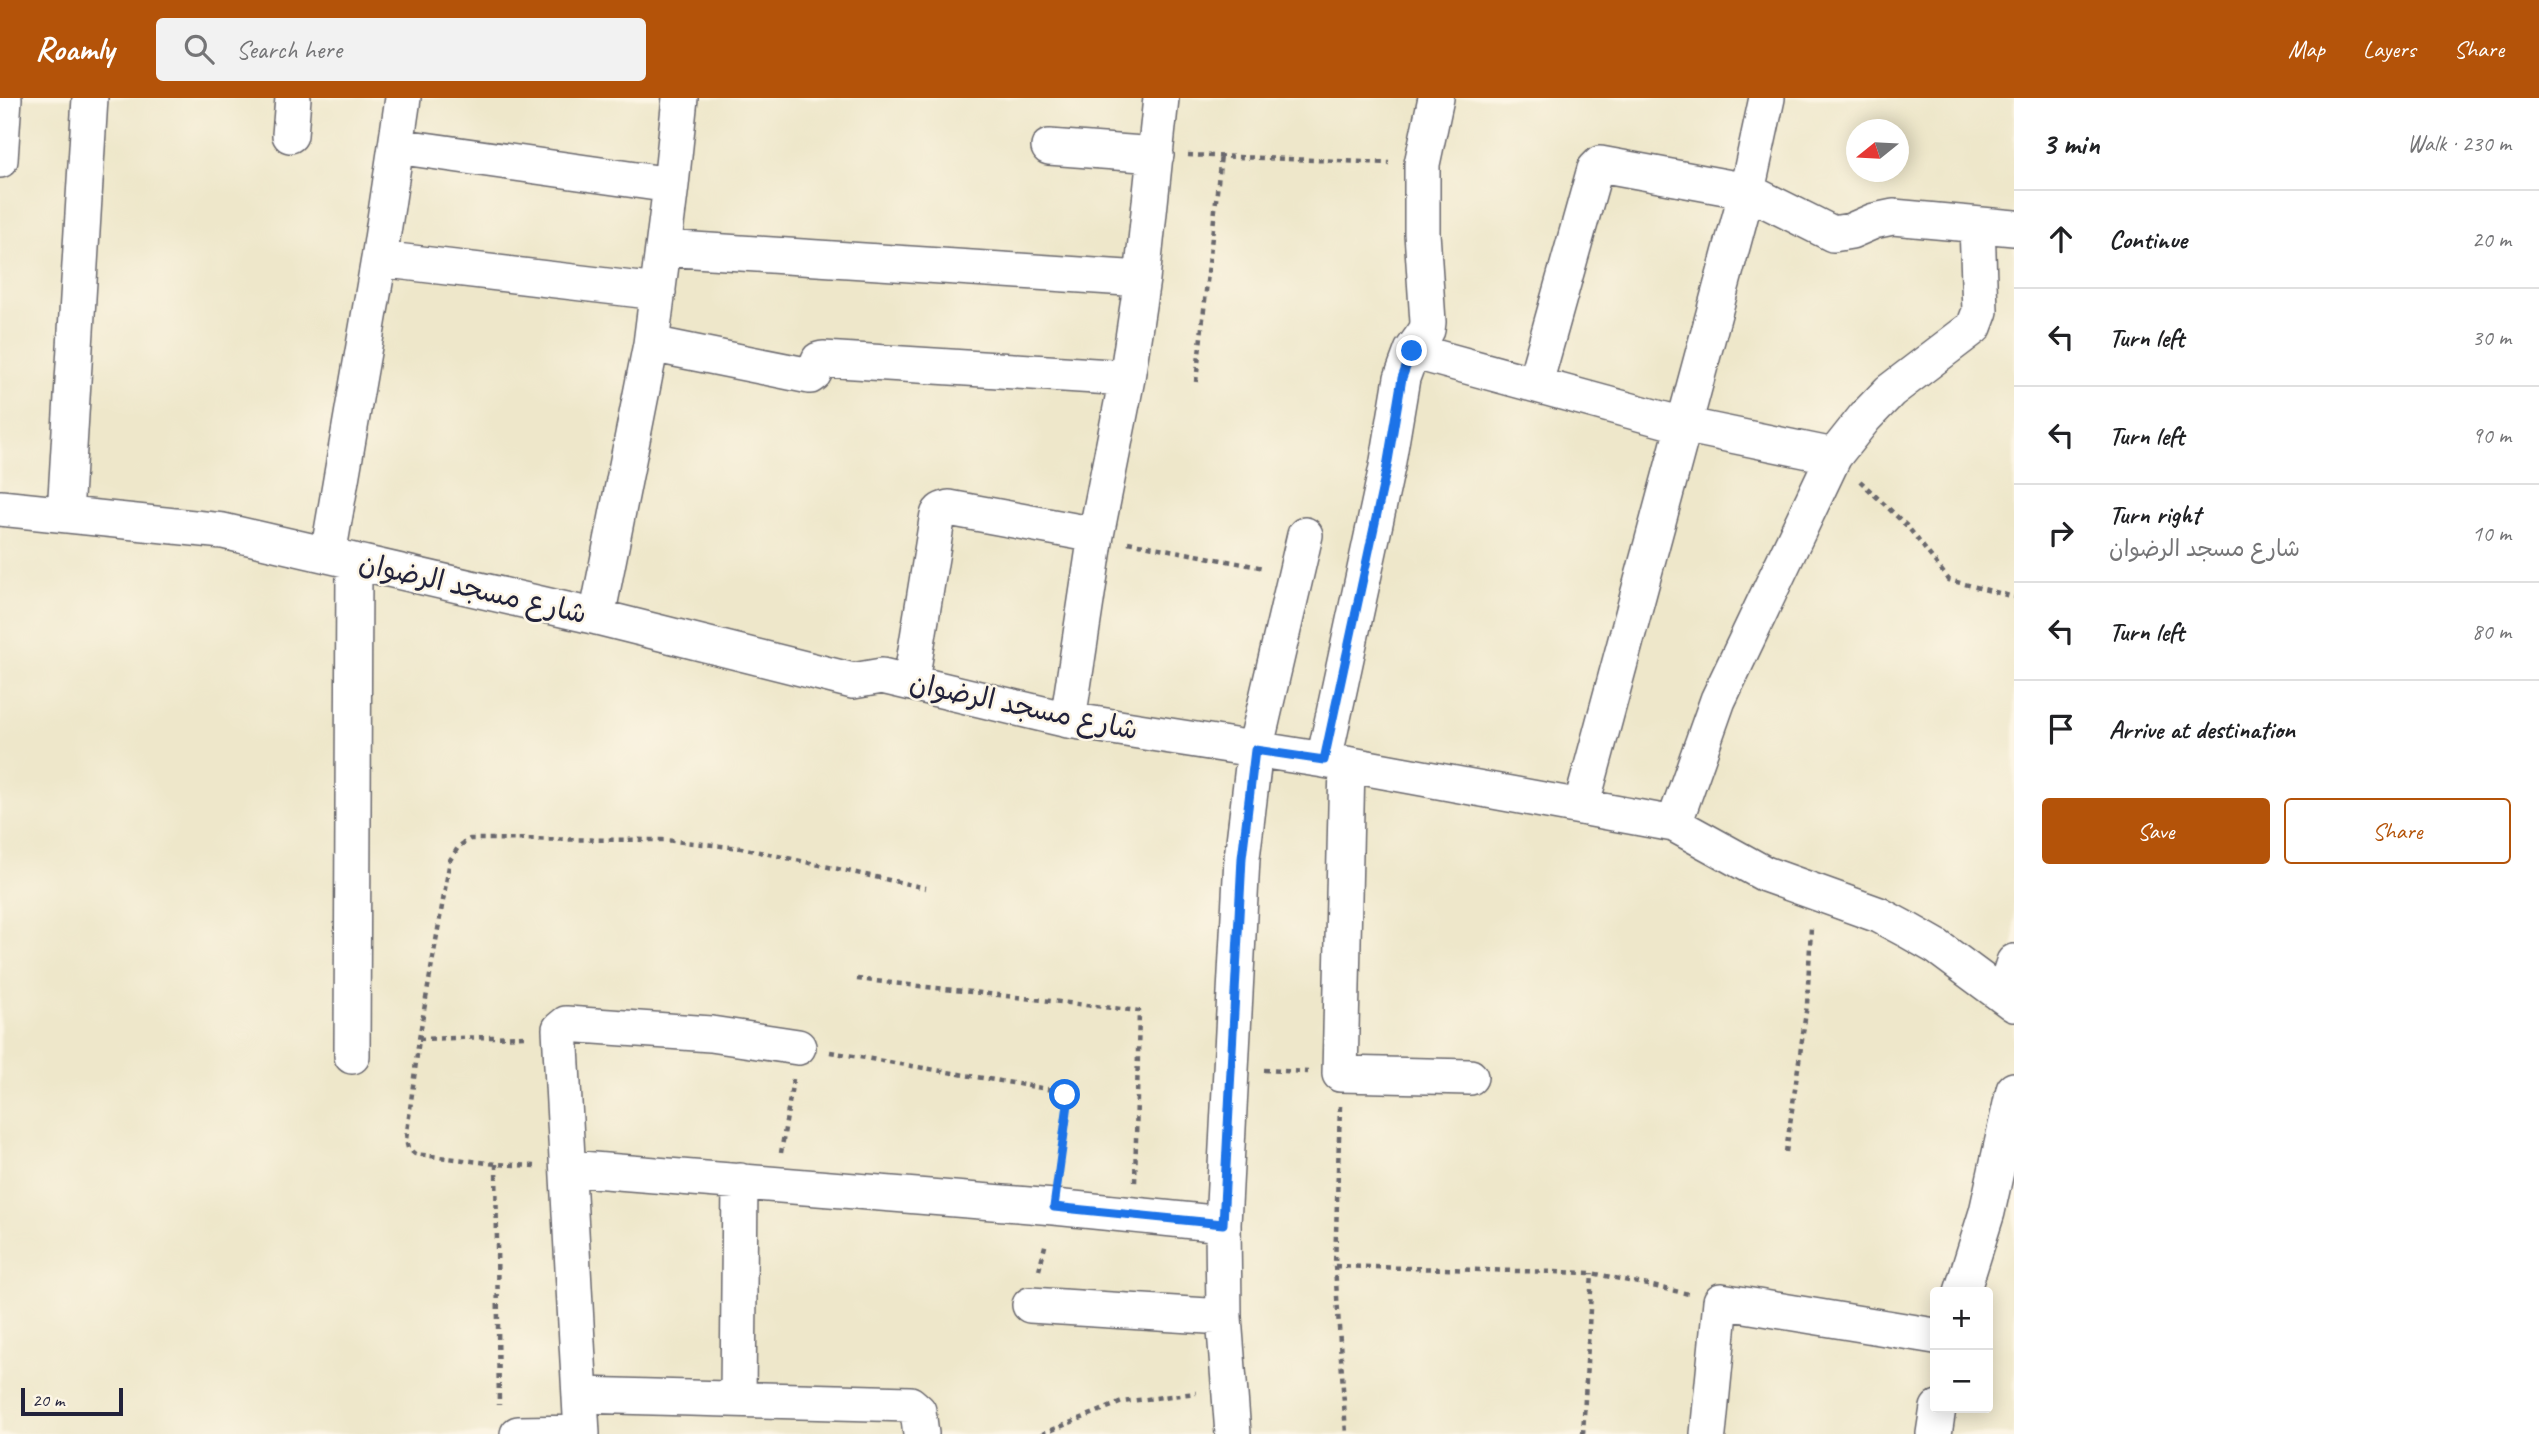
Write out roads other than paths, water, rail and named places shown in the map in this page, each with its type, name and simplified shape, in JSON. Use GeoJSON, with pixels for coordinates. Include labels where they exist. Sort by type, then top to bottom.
{"type":"FeatureCollection","features":[{"type":"Feature","properties":{"kind":"street"},"geometry":{"type":"LineString","coordinates":[[0,160],[4,98]]}},
{"type":"Feature","properties":{"kind":"street"},"geometry":{"type":"LineString","coordinates":[[65,514],[90,98]]}},
{"type":"Feature","properties":{"kind":"street"},"geometry":{"type":"LineString","coordinates":[[290,135],[293,98]]}},
{"type":"Feature","properties":{"kind":"street"},"geometry":{"type":"LineString","coordinates":[[352,1056],[341,558],[402,98]]}},
{"type":"Feature","properties":{"kind":"street"},"geometry":{"type":"LineString","coordinates":[[597,617],[651,344],[680,98]]}},
{"type":"Feature","properties":{"kind":"street"},"geometry":{"type":"LineString","coordinates":[[1068,720],[1096,536],[1127,378],[1142,279],[1161,98]]}},
{"type":"Feature","properties":{"kind":"street"},"geometry":{"type":"LineString","coordinates":[[1436,98],[1422,164],[1422,233],[1429,322],[1427,330],[1412,351],[1402,378],[1336,762],[1340,1074],[1469,1077]]}},
{"type":"Feature","properties":{"kind":"street"},"geometry":{"type":"LineString","coordinates":[[1581,807],[1747,191],[1767,98]]}},
{"type":"Feature","properties":{"kind":"street"},"geometry":{"type":"LineString","coordinates":[[396,146],[671,185]]}},
{"type":"Feature","properties":{"kind":"street"},"geometry":{"type":"LineString","coordinates":[[1049,147],[1156,155]]}},
{"type":"Feature","properties":{"kind":"street"},"geometry":{"type":"LineString","coordinates":[[1535,383],[1597,165],[1747,191],[1833,234],[1851,232],[1874,221],[1893,217],[2014,229]]}},
{"type":"Feature","properties":{"kind":"street"},"geometry":{"type":"LineString","coordinates":[[1674,824],[1718,701],[1834,456],[1890,391],[1975,327],[1980,311],[1977,225]]}},
{"type":"Feature","properties":{"kind":"street"},"geometry":{"type":"LineString","coordinates":[[663,248],[1142,279]]}},
{"type":"Feature","properties":{"kind":"street"},"geometry":{"type":"LineString","coordinates":[[380,259],[658,292]]}},
{"type":"Feature","properties":{"kind":"street"},"geometry":{"type":"LineString","coordinates":[[651,344],[810,376],[819,360],[823,359],[1127,378]]}},
{"type":"Feature","properties":{"kind":"street"},"geometry":{"type":"LineString","coordinates":[[1412,351],[1683,425],[1834,456]]}},
{"type":"Feature","properties":{"kind":"street","name":"شارع مسجد الرضوان"},"geometry":{"type":"LineString","coordinates":[[0,508],[223,531],[597,617],[853,681],[876,675],[911,681],[1068,720],[1336,762],[1674,824],[1765,874],[1879,915],[1937,947],[2008,1000]]}},
{"type":"Feature","properties":{"kind":"street"},"geometry":{"type":"LineString","coordinates":[[911,681],[938,513],[949,508],[1096,536]]}},
{"type":"Feature","properties":{"kind":"street"},"geometry":{"type":"LineString","coordinates":[[1233,1434],[1224,1317],[1223,1224],[1242,858],[1255,750],[1305,535]]}},
{"type":"Feature","properties":{"kind":"street"},"geometry":{"type":"LineString","coordinates":[[2008,1000],[2014,962]]}},
{"type":"Feature","properties":{"kind":"street"},"geometry":{"type":"LineString","coordinates":[[509,1420],[582,1433],[560,1029],[566,1024],[710,1034],[798,1047]]}},
{"type":"Feature","properties":{"kind":"street"},"geometry":{"type":"LineString","coordinates":[[1964,1287],[1987,1212],[2014,1090]]}},
{"type":"Feature","properties":{"kind":"street"},"geometry":{"type":"LineString","coordinates":[[568,1168],[1054,1207],[1223,1224]]}},
{"type":"Feature","properties":{"kind":"street"},"geometry":{"type":"LineString","coordinates":[[738,1397],[740,1181]]}},
{"type":"Feature","properties":{"kind":"street"},"geometry":{"type":"LineString","coordinates":[[1708,1434],[1721,1301],[1930,1335]]}},
{"type":"Feature","properties":{"kind":"street"},"geometry":{"type":"LineString","coordinates":[[1030,1305],[1224,1317]]}},
{"type":"Feature","properties":{"kind":"street"},"geometry":{"type":"LineString","coordinates":[[581,1395],[738,1397],[910,1404],[918,1411],[921,1434]]}},
{"type":"Feature","properties":{"kind":"street"},"geometry":{"type":"LineString","coordinates":[[1934,1434],[1937,1413]]}}]}
